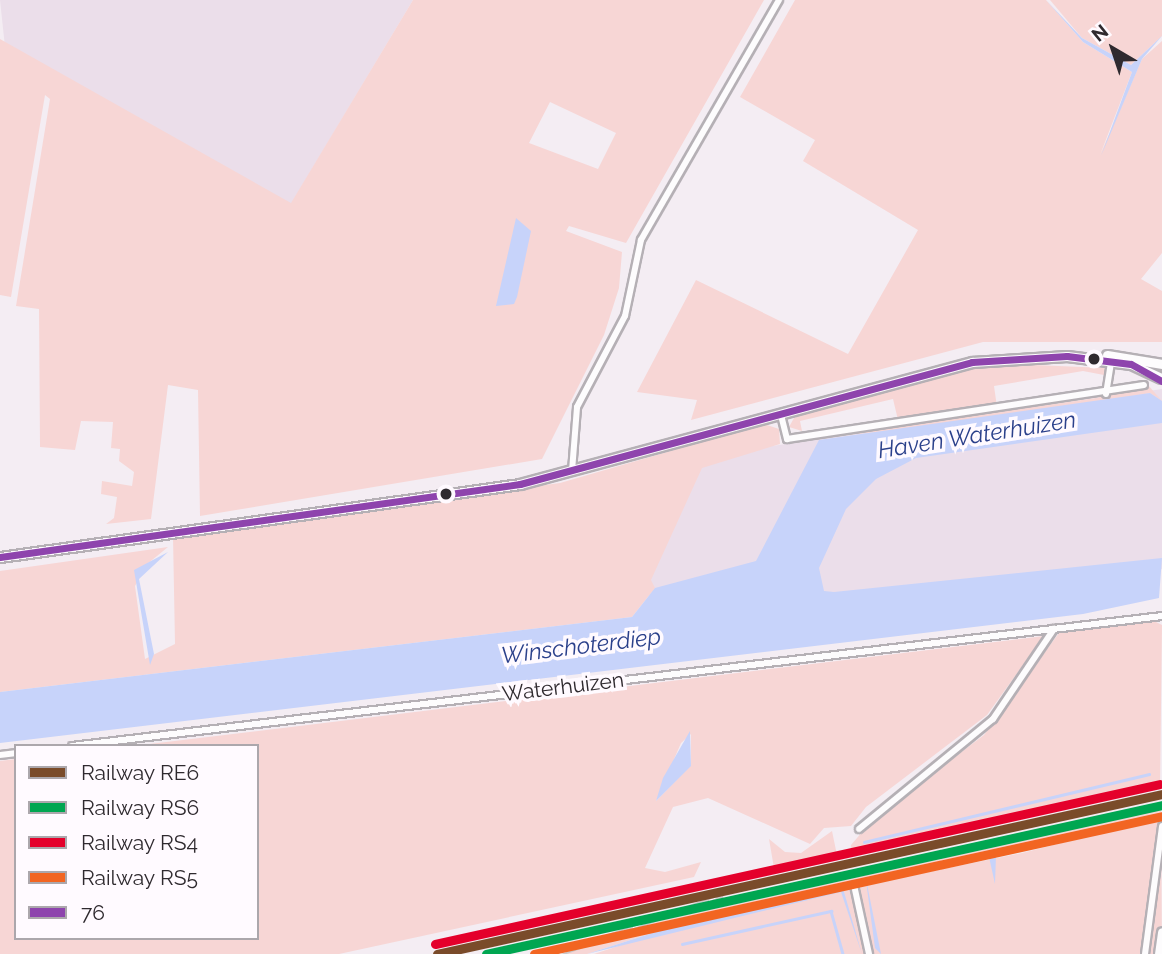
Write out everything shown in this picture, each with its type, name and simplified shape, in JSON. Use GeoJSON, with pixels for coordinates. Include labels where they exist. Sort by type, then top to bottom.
{"type":"FeatureCollection","features":[{"type":"Feature","properties":{"kind":"main road"},"geometry":{"type":"LineString","coordinates":[[0,557],[572,473],[945,368],[1068,356],[1162,364]]}},
{"type":"Feature","properties":{"kind":"main road"},"geometry":{"type":"LineString","coordinates":[[1068,356],[1111,361],[1162,379],[1162,371]]}},
{"type":"Feature","properties":{"kind":"main road"},"geometry":{"type":"LineString","coordinates":[[1159,954],[1162,932]]}},
{"type":"Feature","properties":{"kind":"street"},"geometry":{"type":"LineString","coordinates":[[572,473],[578,407],[625,316],[640,240],[779,0]]}},
{"type":"Feature","properties":{"kind":"street"},"geometry":{"type":"LineString","coordinates":[[1106,394],[1111,361]]}},
{"type":"Feature","properties":{"kind":"street"},"geometry":{"type":"LineString","coordinates":[[781,415],[787,439],[1106,394],[1144,385]]}},
{"type":"Feature","properties":{"kind":"street","name":"Waterhuizen"},"geometry":{"type":"LineString","coordinates":[[89,744],[1162,616]]}},
{"type":"Feature","properties":{"kind":"street"},"geometry":{"type":"LineString","coordinates":[[859,830],[996,716],[1054,629]]}},
{"type":"Feature","properties":{"kind":"street"},"geometry":{"type":"LineString","coordinates":[[1144,954],[1162,826]]}},
{"type":"Feature","properties":{"kind":"street"},"geometry":{"type":"LineString","coordinates":[[854,884],[869,954]]}},
{"type":"Feature","properties":{"kind":"shaded area"},"geometry":{"type":"Polygon","coordinates":[[[0,0],[413,0],[291,204],[5,47],[0,0]]]}},
{"type":"Feature","properties":{"kind":"shaded area"},"geometry":{"type":"Polygon","coordinates":[[[413,0],[764,0],[626,243],[569,226],[566,231],[622,252],[619,288],[604,335],[542,459],[200,516],[198,390],[168,385],[151,519],[106,524],[114,518],[117,497],[101,494],[102,481],[132,486],[134,472],[119,461],[120,449],[111,448],[113,422],[81,421],[75,450],[40,447],[39,309],[16,306],[50,99],[45,95],[11,297],[0,295],[0,39],[291,203],[413,0]],[[550,102],[529,143],[598,169],[616,133],[550,102]]]}},
{"type":"Feature","properties":{"kind":"shaded area"},"geometry":{"type":"Polygon","coordinates":[[[795,0],[1046,0],[1083,42],[1132,72],[1100,155],[1142,59],[1162,41],[1162,253],[1141,279],[1162,291],[1162,342],[983,342],[691,420],[697,400],[637,392],[696,280],[848,354],[918,230],[803,161],[815,140],[740,97],[795,0]]]}},
{"type":"Feature","properties":{"kind":"shaded area"},"geometry":{"type":"Polygon","coordinates":[[[1050,0],[1162,0],[1162,36],[1131,65],[1082,38],[1050,0]]]}},
{"type":"Feature","properties":{"kind":"shaded area"},"geometry":{"type":"Polygon","coordinates":[[[1010,364],[1106,368],[1104,375],[1083,371],[994,386],[997,407],[898,420],[893,399],[800,421],[802,431],[789,427],[794,418],[817,408],[940,373],[1010,364]]]}},
{"type":"Feature","properties":{"kind":"shaded area"},"geometry":{"type":"Polygon","coordinates":[[[1148,385],[1162,401],[1150,393],[959,424],[794,440],[1096,398],[1148,385]]]}},
{"type":"Feature","properties":{"kind":"shaded area"},"geometry":{"type":"Polygon","coordinates":[[[1162,389],[1162,569],[915,602],[642,595],[703,456],[1162,389]]]}},
{"type":"Feature","properties":{"kind":"shaded area"},"geometry":{"type":"Polygon","coordinates":[[[764,424],[779,429],[780,444],[702,468],[651,580],[655,588],[632,617],[0,692],[0,571],[168,547],[146,565],[135,586],[145,659],[175,644],[173,536],[560,483],[764,424]]]}},
{"type":"Feature","properties":{"kind":"shaded area"},"geometry":{"type":"Polygon","coordinates":[[[1154,621],[1162,625],[1160,789],[850,857],[851,845],[875,817],[984,735],[1059,633],[1154,621]]]}},
{"type":"Feature","properties":{"kind":"shaded area"},"geometry":{"type":"Polygon","coordinates":[[[1044,636],[987,715],[866,807],[851,826],[824,828],[810,844],[708,798],[673,807],[645,868],[665,872],[701,862],[694,877],[339,954],[0,954],[0,761],[14,759],[14,940],[259,940],[259,744],[150,744],[1044,636]],[[691,734],[681,743],[656,801],[691,765],[691,734]]]}},
{"type":"Feature","properties":{"kind":"shaded area"},"geometry":{"type":"Polygon","coordinates":[[[1161,802],[1162,954],[594,954],[667,930],[845,889],[831,888],[693,920],[587,954],[565,954],[719,900],[1161,802]],[[1145,822],[901,872],[864,885],[1022,853],[1145,822]]]}},
{"type":"Feature","properties":{"kind":"shaded area"},"geometry":{"type":"Polygon","coordinates":[[[832,831],[838,860],[775,874],[769,839],[785,852],[801,853],[832,831]]]}},
{"type":"Feature","properties":{"kind":"water"},"geometry":{"type":"Polygon","coordinates":[[[1046,0],[1082,38],[1131,65],[1162,36],[1142,59],[1101,156],[1132,72],[1083,42],[1046,0]]]}},
{"type":"Feature","properties":{"kind":"water"},"geometry":{"type":"Polygon","coordinates":[[[516,218],[531,231],[517,297],[514,304],[496,306],[516,218]]]}},
{"type":"Feature","properties":{"kind":"water"},"geometry":{"type":"Polygon","coordinates":[[[1150,393],[1162,401],[1162,423],[916,458],[876,479],[846,509],[819,568],[824,591],[834,592],[1162,558],[1159,598],[1083,614],[0,743],[0,692],[632,617],[655,588],[756,561],[819,440],[1150,393]]]}},
{"type":"Feature","properties":{"kind":"water"},"geometry":{"type":"Polygon","coordinates":[[[168,552],[139,579],[154,654],[150,665],[134,570],[168,552]]]}},
{"type":"Feature","properties":{"kind":"water"},"geometry":{"type":"Polygon","coordinates":[[[690,731],[691,766],[656,801],[663,778],[690,731]]]}},
{"type":"Feature","properties":{"kind":"water"},"geometry":{"type":"Polygon","coordinates":[[[1147,824],[996,856],[995,884],[989,857],[867,884],[881,954],[875,948],[866,881],[1147,824]]]}},
{"type":"Feature","properties":{"kind":"water"},"geometry":{"type":"Polygon","coordinates":[[[842,885],[862,954],[841,892],[587,954],[693,920],[842,885]]]}},
{"type":"Feature","properties":{"kind":"waterway"},"geometry":{"type":"LineString","coordinates":[[864,842],[1149,774]]}},
{"type":"Feature","properties":{"kind":"waterway"},"geometry":{"type":"LineString","coordinates":[[682,944],[831,911],[843,954]]}},
{"type":"Feature","properties":{"kind":"railway"},"geometry":{"type":"LineString","coordinates":[[558,954],[723,895]]}},
{"type":"Feature","properties":{"kind":"rail line","name":"RS4"},"geometry":{"type":"LineString","coordinates":[[435,944],[1160,784]]}},
{"type":"Feature","properties":{"kind":"rail line","name":"RE6"},"geometry":{"type":"LineString","coordinates":[[437,954],[1162,794]]}},
{"type":"Feature","properties":{"kind":"rail line","name":"RS6"},"geometry":{"type":"LineString","coordinates":[[486,954],[1162,805]]}},
{"type":"Feature","properties":{"kind":"rail line","name":"RS5"},"geometry":{"type":"LineString","coordinates":[[534,954],[1162,816]]}},
{"type":"Feature","properties":{"kind":"transit line","name":"76"},"geometry":{"type":"LineString","coordinates":[[0,557],[520,484],[972,362],[1067,356],[1131,364],[1162,381]]}},
{"type":"Feature","properties":{"kind":"water label","name":"Haven Waterhuizen"},"geometry":{"type":"Point","coordinates":[977,435]}},
{"type":"Feature","properties":{"kind":"water label","name":"Winschoterdiep"},"geometry":{"type":"Point","coordinates":[581,646]}}]}
